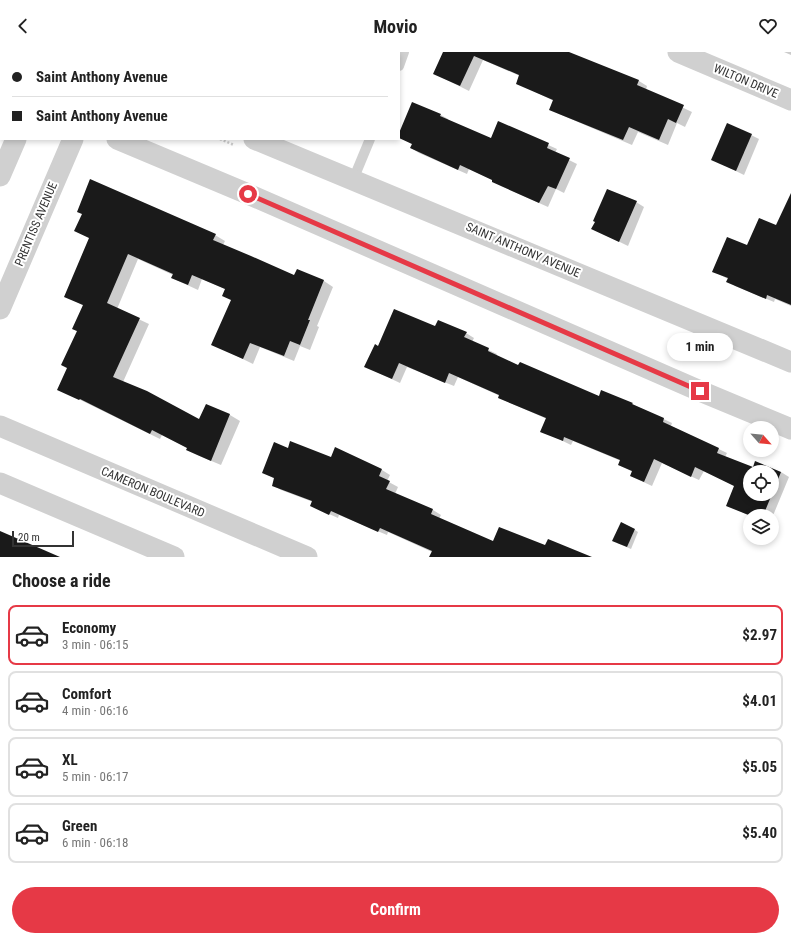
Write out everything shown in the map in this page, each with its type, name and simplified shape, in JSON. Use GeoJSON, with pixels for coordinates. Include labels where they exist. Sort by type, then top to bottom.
{"type":"FeatureCollection","features":[{"type":"Feature","properties":{"kind":"street","name":"WILTON DRIVE"},"geometry":{"type":"LineString","coordinates":[[678,52],[791,100]]}},
{"type":"Feature","properties":{"kind":"street"},"geometry":{"type":"LineString","coordinates":[[0,176],[16,140]]}},
{"type":"Feature","properties":{"kind":"street","name":"PRENTISS AVENUE"},"geometry":{"type":"LineString","coordinates":[[0,309],[73,140]]}},
{"type":"Feature","properties":{"kind":"street"},"geometry":{"type":"LineString","coordinates":[[119,140],[248,194],[700,391],[791,429]]}},
{"type":"Feature","properties":{"kind":"street","name":"SAINT ANTHONY AVENUE"},"geometry":{"type":"LineString","coordinates":[[256,140],[791,362]]}},
{"type":"Feature","properties":{"kind":"street","name":"CAMERON BOULEVARD"},"geometry":{"type":"LineString","coordinates":[[0,426],[307,557]]}},
{"type":"Feature","properties":{"kind":"street"},"geometry":{"type":"LineString","coordinates":[[0,483],[174,557]]}},
{"type":"Feature","properties":{"kind":"lane"},"geometry":{"type":"LineString","coordinates":[[400,63],[404,52]]}},
{"type":"Feature","properties":{"kind":"lane"},"geometry":{"type":"LineString","coordinates":[[354,180],[370,140]]}},
{"type":"Feature","properties":{"kind":"building"},"geometry":{"type":"Polygon","coordinates":[[[443,52],[569,52],[639,80],[637,85],[684,105],[676,123],[668,119],[659,140],[629,127],[623,140],[549,110],[553,100],[516,84],[519,75],[474,56],[460,86],[433,74],[443,52]]]}},
{"type":"Feature","properties":{"kind":"building"},"geometry":{"type":"Polygon","coordinates":[[[412,102],[491,138],[498,121],[549,143],[547,148],[570,158],[556,189],[548,186],[539,203],[492,182],[492,180],[460,165],[458,170],[410,148],[412,144],[400,138],[400,131],[412,102]]]}},
{"type":"Feature","properties":{"kind":"building"},"geometry":{"type":"Polygon","coordinates":[[[727,123],[752,134],[736,171],[711,160],[727,123]]]}},
{"type":"Feature","properties":{"kind":"building"},"geometry":{"type":"Polygon","coordinates":[[[90,179],[216,234],[213,240],[294,275],[297,269],[324,280],[300,345],[290,341],[284,356],[250,343],[243,359],[211,345],[231,300],[222,296],[225,289],[192,275],[188,285],[171,278],[173,274],[128,254],[107,303],[140,318],[113,377],[147,391],[199,419],[206,404],[230,414],[211,461],[186,450],[187,448],[152,430],[150,434],[80,399],[79,400],[57,390],[67,368],[61,365],[77,331],[72,329],[83,305],[64,297],[89,238],[74,231],[82,214],[77,212],[90,179]]]}},
{"type":"Feature","properties":{"kind":"building"},"geometry":{"type":"Polygon","coordinates":[[[607,189],[637,201],[619,242],[591,229],[607,189]]]}},
{"type":"Feature","properties":{"kind":"building"},"geometry":{"type":"Polygon","coordinates":[[[791,193],[791,305],[767,295],[766,299],[726,282],[728,278],[712,272],[727,237],[747,245],[759,218],[776,225],[791,193]]]}},
{"type":"Feature","properties":{"kind":"building"},"geometry":{"type":"Polygon","coordinates":[[[394,309],[435,326],[438,320],[467,332],[464,337],[489,348],[488,351],[518,365],[520,362],[599,396],[601,390],[633,403],[632,404],[664,418],[663,422],[719,448],[717,453],[748,465],[743,465],[743,501],[769,501],[766,509],[743,509],[743,513],[726,506],[734,486],[695,467],[691,477],[654,459],[644,482],[630,476],[632,471],[618,465],[620,460],[564,437],[563,441],[540,432],[546,418],[498,398],[499,395],[449,373],[445,383],[399,363],[392,379],[364,367],[375,344],[378,346],[394,309]]]}},
{"type":"Feature","properties":{"kind":"building"},"geometry":{"type":"Polygon","coordinates":[[[290,441],[331,457],[335,447],[382,469],[379,476],[390,481],[386,489],[433,509],[431,514],[493,541],[499,527],[545,545],[548,539],[592,557],[429,557],[432,551],[380,528],[378,532],[331,511],[329,515],[310,506],[312,501],[272,486],[274,478],[262,473],[274,442],[288,448],[290,441]]]}},
{"type":"Feature","properties":{"kind":"building"},"geometry":{"type":"Polygon","coordinates":[[[755,461],[764,465],[754,465],[755,461]]]}},
{"type":"Feature","properties":{"kind":"building"},"geometry":{"type":"Polygon","coordinates":[[[621,522],[635,529],[627,547],[612,541],[621,522]]]}},
{"type":"Feature","properties":{"kind":"building"},"geometry":{"type":"Polygon","coordinates":[[[0,531],[60,557],[0,557],[0,531]]]}},
{"type":"Feature","properties":{"kind":"route"},"geometry":{"type":"LineString","coordinates":[[248,194],[700,391]]}}]}
